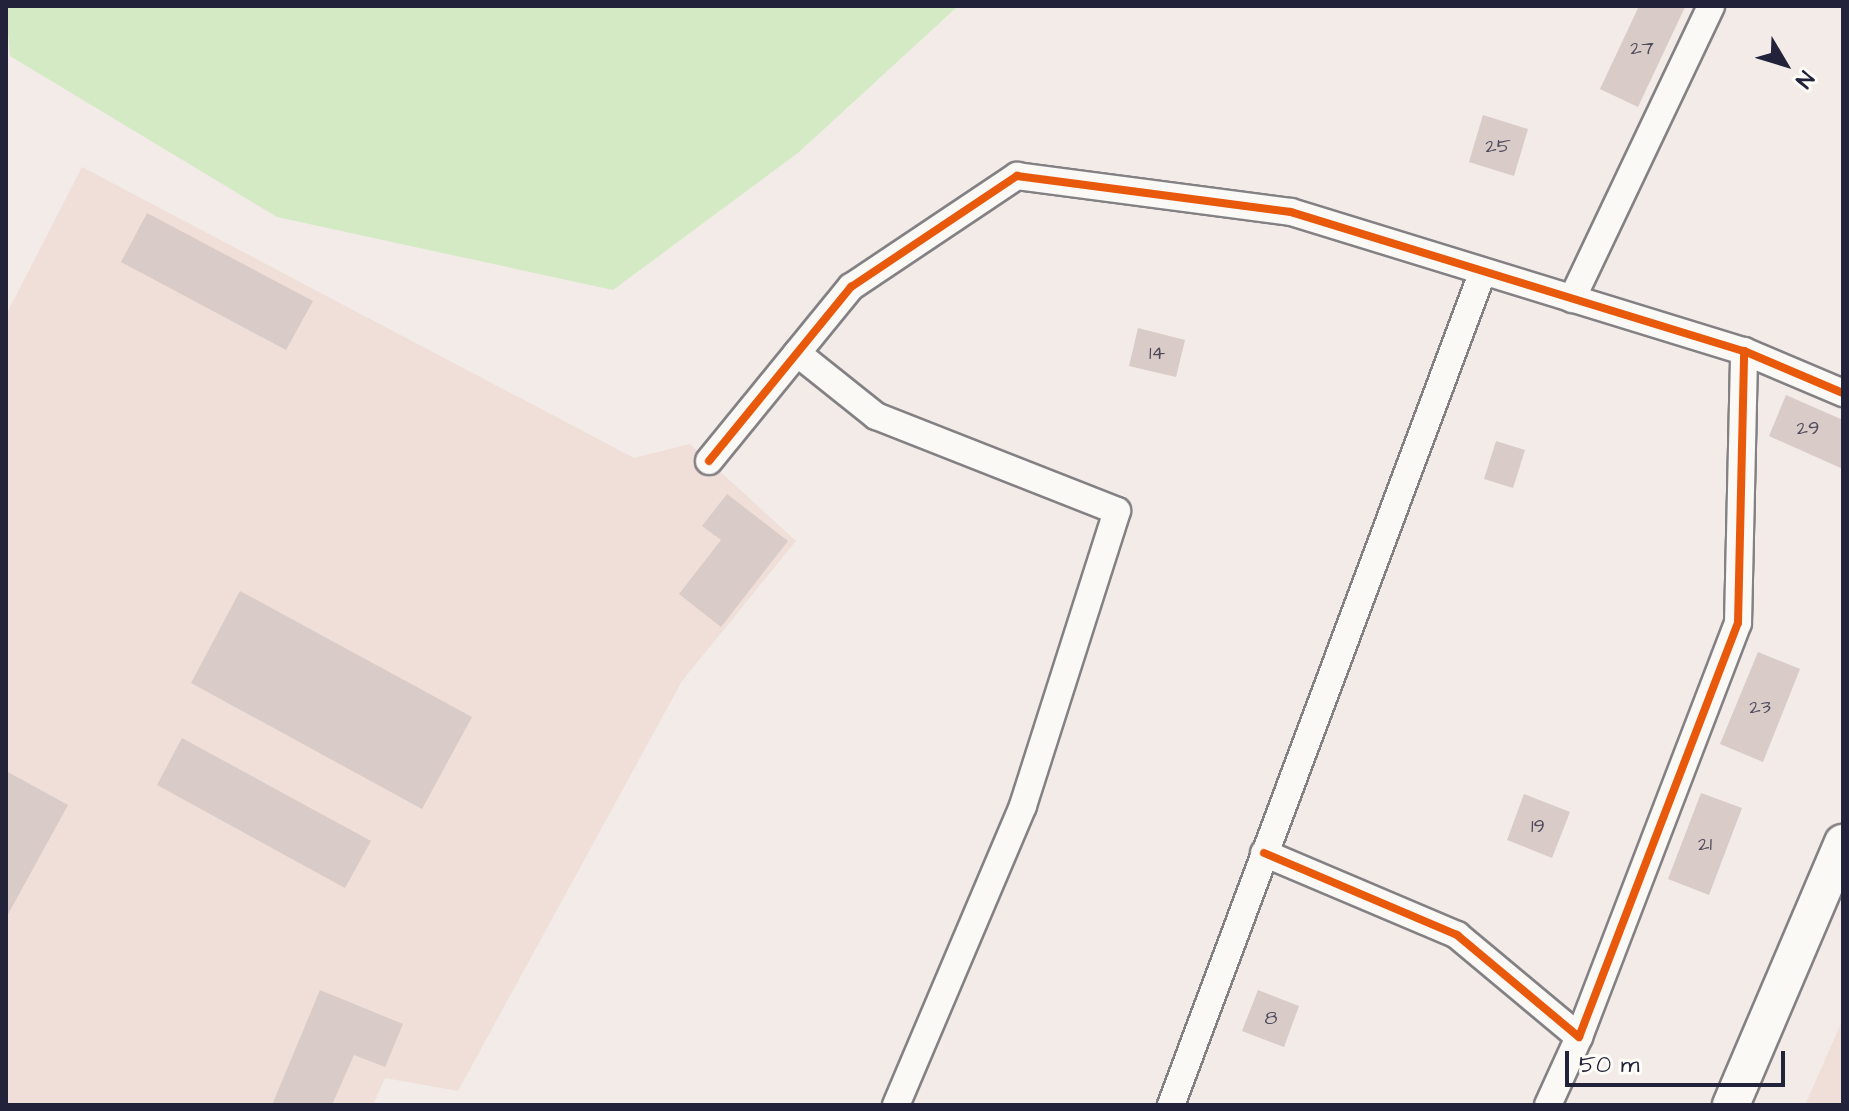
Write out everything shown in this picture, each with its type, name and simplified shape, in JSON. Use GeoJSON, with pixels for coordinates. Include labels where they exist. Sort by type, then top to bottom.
{"type":"FeatureCollection","features":[{"type":"Feature","properties":{"kind":"main road"},"geometry":{"type":"LineString","coordinates":[[1731,1105],[1843,843]]}},
{"type":"Feature","properties":{"kind":"street"},"geometry":{"type":"LineString","coordinates":[[1572,299],[1711,6]]}},
{"type":"Feature","properties":{"kind":"street"},"geometry":{"type":"LineString","coordinates":[[709,461],[851,287],[1017,176],[1291,212],[1744,351],[1843,393]]}},
{"type":"Feature","properties":{"kind":"street"},"geometry":{"type":"LineString","coordinates":[[1171,1105],[1483,271]]}},
{"type":"Feature","properties":{"kind":"street"},"geometry":{"type":"LineString","coordinates":[[1548,1105],[1579,1037],[1738,623],[1744,351]]}},
{"type":"Feature","properties":{"kind":"street"},"geometry":{"type":"LineString","coordinates":[[797,353],[876,416],[1117,511],[1023,806],[896,1105]]}},
{"type":"Feature","properties":{"kind":"street"},"geometry":{"type":"LineString","coordinates":[[1264,853],[1457,935],[1579,1037]]}},
{"type":"Feature","properties":{"kind":"shaded area"},"geometry":{"type":"Polygon","coordinates":[[[82,167],[634,458],[690,444],[796,541],[682,681],[458,1091],[385,1078],[373,1105],[6,1105],[6,315],[82,167]]]}},
{"type":"Feature","properties":{"kind":"shaded area"},"geometry":{"type":"Polygon","coordinates":[[[1843,1019],[1843,1105],[1805,1105],[1843,1019]]]}},
{"type":"Feature","properties":{"kind":"green space"},"geometry":{"type":"Polygon","coordinates":[[[6,6],[958,6],[799,152],[613,290],[277,217],[10,56],[6,6]]]}},
{"type":"Feature","properties":{"kind":"building"},"geometry":{"type":"Polygon","coordinates":[[[1639,6],[1685,7],[1638,107],[1600,89],[1639,6]]]}},
{"type":"Feature","properties":{"kind":"building"},"geometry":{"type":"Polygon","coordinates":[[[1483,115],[1528,129],[1514,176],[1469,162],[1483,115]]]}},
{"type":"Feature","properties":{"kind":"building"},"geometry":{"type":"Polygon","coordinates":[[[147,213],[313,301],[286,350],[121,262],[147,213]]]}},
{"type":"Feature","properties":{"kind":"building"},"geometry":{"type":"Polygon","coordinates":[[[1138,328],[1185,340],[1176,377],[1129,366],[1138,328]]]}},
{"type":"Feature","properties":{"kind":"building"},"geometry":{"type":"Polygon","coordinates":[[[1786,395],[1843,420],[1843,469],[1769,436],[1786,395]]]}},
{"type":"Feature","properties":{"kind":"building"},"geometry":{"type":"Polygon","coordinates":[[[1496,441],[1525,450],[1513,488],[1484,479],[1496,441]]]}},
{"type":"Feature","properties":{"kind":"building"},"geometry":{"type":"Polygon","coordinates":[[[727,494],[788,541],[721,627],[679,594],[721,540],[702,526],[727,494]]]}},
{"type":"Feature","properties":{"kind":"building"},"geometry":{"type":"Polygon","coordinates":[[[240,591],[472,717],[422,809],[191,683],[240,591]]]}},
{"type":"Feature","properties":{"kind":"building"},"geometry":{"type":"Polygon","coordinates":[[[1758,652],[1800,669],[1763,762],[1720,744],[1758,652]]]}},
{"type":"Feature","properties":{"kind":"building"},"geometry":{"type":"Polygon","coordinates":[[[182,738],[371,841],[345,888],[157,785],[182,738]]]}},
{"type":"Feature","properties":{"kind":"building"},"geometry":{"type":"Polygon","coordinates":[[[6,771],[68,805],[6,918],[6,771]]]}},
{"type":"Feature","properties":{"kind":"building"},"geometry":{"type":"Polygon","coordinates":[[[1701,793],[1742,808],[1709,895],[1668,879],[1701,793]]]}},
{"type":"Feature","properties":{"kind":"building"},"geometry":{"type":"Polygon","coordinates":[[[1524,794],[1570,812],[1552,858],[1507,840],[1524,794]]]}},
{"type":"Feature","properties":{"kind":"building"},"geometry":{"type":"Polygon","coordinates":[[[320,990],[403,1024],[385,1067],[354,1055],[332,1105],[272,1105],[320,990]]]}},
{"type":"Feature","properties":{"kind":"building"},"geometry":{"type":"Polygon","coordinates":[[[1258,990],[1299,1006],[1284,1047],[1242,1031],[1258,990]]]}},
{"type":"Feature","properties":{"kind":"cycle path"},"geometry":{"type":"LineString","coordinates":[[709,461],[851,287],[1017,176],[1291,212],[1744,351],[1843,393]]}},
{"type":"Feature","properties":{"kind":"cycle path"},"geometry":{"type":"LineString","coordinates":[[1264,853],[1457,935],[1579,1037],[1738,623],[1744,351]]}}]}
